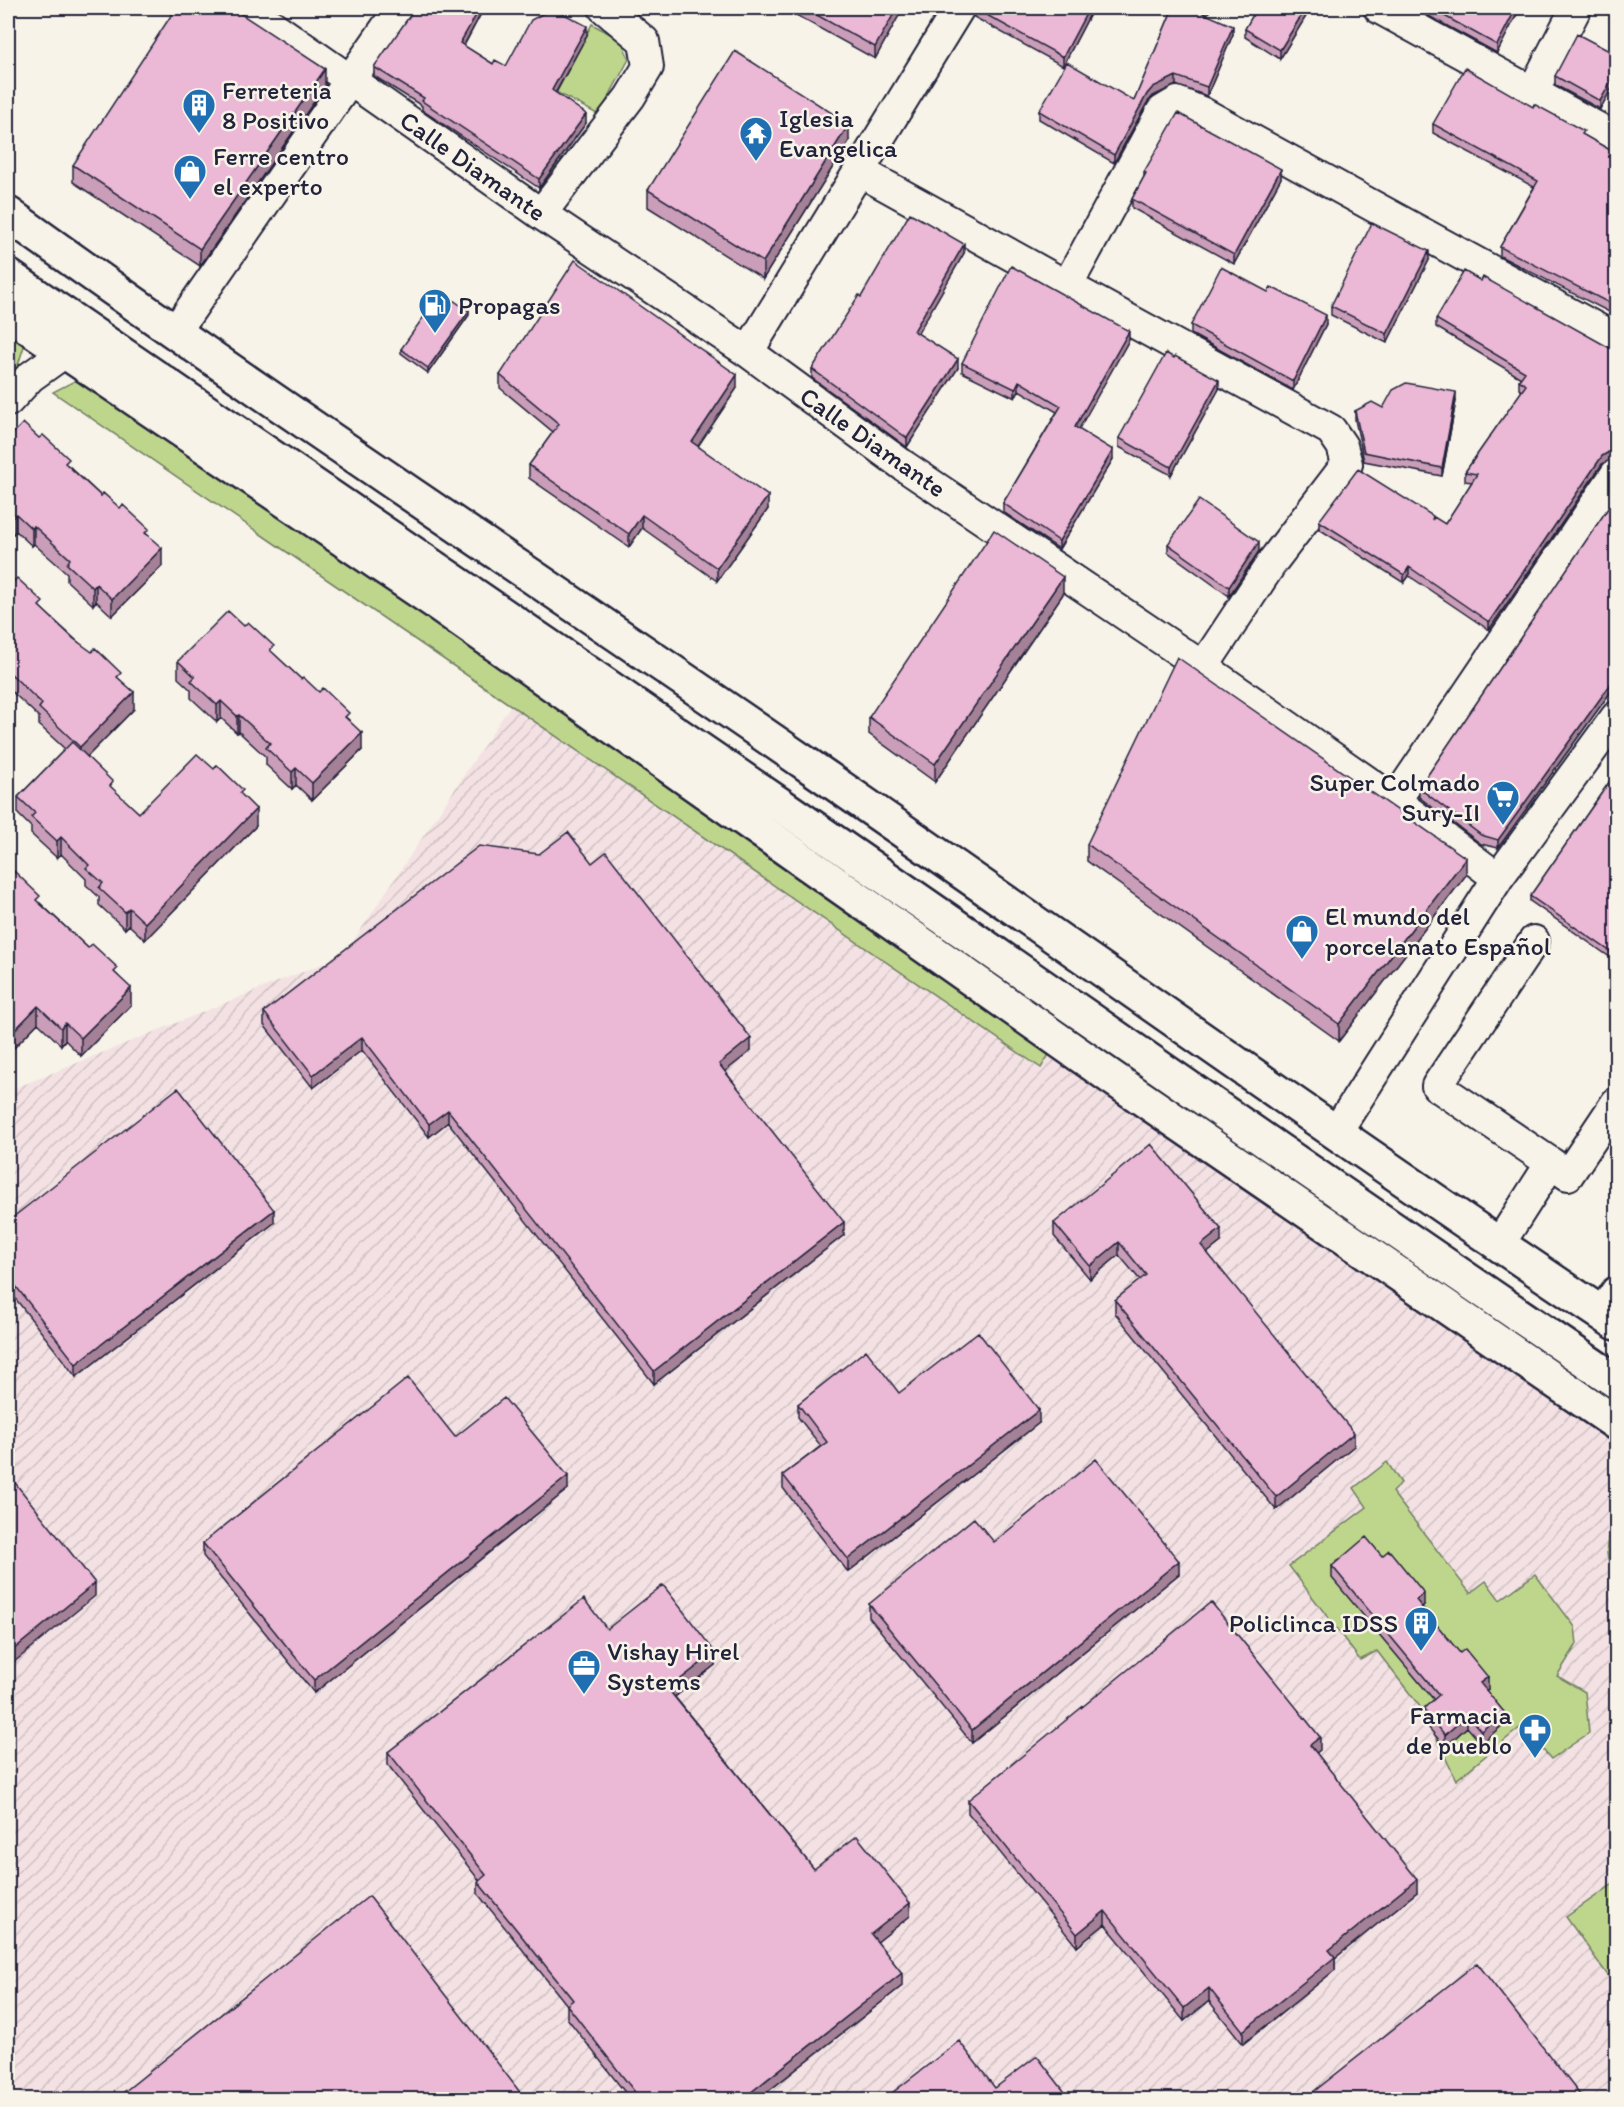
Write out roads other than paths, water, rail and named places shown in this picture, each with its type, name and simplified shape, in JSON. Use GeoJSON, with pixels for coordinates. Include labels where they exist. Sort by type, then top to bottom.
{"type":"FeatureCollection","features":[{"type":"Feature","properties":{"kind":"main road"},"geometry":{"type":"LineString","coordinates":[[8,214],[175,332],[598,620],[1500,1243],[1612,1310]]}},
{"type":"Feature","properties":{"kind":"main road"},"geometry":{"type":"LineString","coordinates":[[8,276],[503,613],[1095,1021],[1203,1099],[1617,1381]]}},
{"type":"Feature","properties":{"kind":"main road"},"geometry":{"type":"LineString","coordinates":[[8,313],[434,601],[1103,1072],[1617,1422]]}},
{"type":"Feature","properties":{"kind":"street","name":"Calle Diamante"},"geometry":{"type":"LineString","coordinates":[[247,8],[541,214],[748,352],[904,466],[1203,667],[1395,801],[1498,878]]}},
{"type":"Feature","properties":{"kind":"street"},"geometry":{"type":"LineString","coordinates":[[175,332],[400,8]]}},
{"type":"Feature","properties":{"kind":"street"},"geometry":{"type":"LineString","coordinates":[[541,214],[630,97],[648,67],[644,41],[604,8]]}},
{"type":"Feature","properties":{"kind":"street"},"geometry":{"type":"LineString","coordinates":[[748,352],[861,172],[959,8]]}},
{"type":"Feature","properties":{"kind":"street"},"geometry":{"type":"LineString","coordinates":[[1379,8],[1617,138]]}},
{"type":"Feature","properties":{"kind":"street"},"geometry":{"type":"LineString","coordinates":[[1533,91],[1576,8]]}},
{"type":"Feature","properties":{"kind":"street"},"geometry":{"type":"LineString","coordinates":[[1067,286],[1162,111],[1177,102],[1201,112],[1617,339]]}},
{"type":"Feature","properties":{"kind":"street"},"geometry":{"type":"LineString","coordinates":[[861,172],[1331,430],[1342,446],[1347,464],[1273,561],[1203,667]]}},
{"type":"Feature","properties":{"kind":"street"},"geometry":{"type":"LineString","coordinates":[[8,400],[30,377],[65,352]]}},
{"type":"Feature","properties":{"kind":"street"},"geometry":{"type":"LineString","coordinates":[[1395,801],[1617,474]]}},
{"type":"Feature","properties":{"kind":"street"},"geometry":{"type":"LineString","coordinates":[[1337,1131],[1498,878],[1617,717]]}},
{"type":"Feature","properties":{"kind":"street"},"geometry":{"type":"LineString","coordinates":[[1534,941],[1437,1086],[1568,1174],[1617,1103]]}},
{"type":"Feature","properties":{"kind":"street"},"geometry":{"type":"LineString","coordinates":[[1500,1243],[1551,1163]]}},
{"type":"Feature","properties":{"kind":"place","name":"Ferreteria 8 Positivo"},"geometry":{"type":"Point","coordinates":[199,134]}},
{"type":"Feature","properties":{"kind":"place","name":"Iglesia Evangelica"},"geometry":{"type":"Point","coordinates":[756,162]}},
{"type":"Feature","properties":{"kind":"place","name":"Ferre centro el experto"},"geometry":{"type":"Point","coordinates":[190,200]}},
{"type":"Feature","properties":{"kind":"place","name":"Propagas"},"geometry":{"type":"Point","coordinates":[435,334]}},
{"type":"Feature","properties":{"kind":"place","name":"Super Colmado Sury-II"},"geometry":{"type":"Point","coordinates":[1503,826]}},
{"type":"Feature","properties":{"kind":"place","name":"El mundo del porcelanato Español"},"geometry":{"type":"Point","coordinates":[1302,960]}},
{"type":"Feature","properties":{"kind":"place","name":"Policlinca IDSS"},"geometry":{"type":"Point","coordinates":[1421,1652]}},
{"type":"Feature","properties":{"kind":"place","name":"Vishay Hirel Systems"},"geometry":{"type":"Point","coordinates":[584,1695]}},
{"type":"Feature","properties":{"kind":"place","name":"Farmacia de pueblo"},"geometry":{"type":"Point","coordinates":[1535,1759]}}]}
